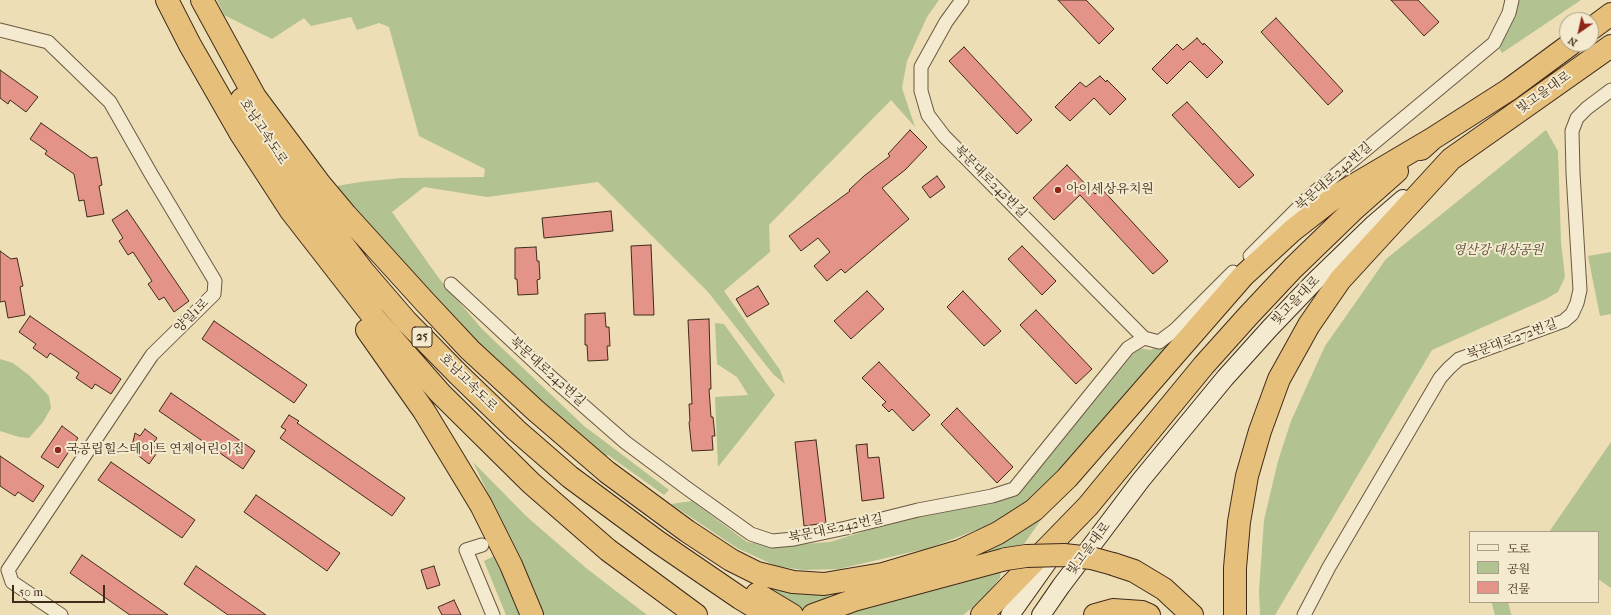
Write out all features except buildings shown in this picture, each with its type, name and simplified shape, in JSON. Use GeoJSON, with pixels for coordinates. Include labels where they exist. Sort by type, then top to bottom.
{"type":"FeatureCollection","features":[{"type":"Feature","properties":{"kind":"highway","name":"호남고속도로"},"geometry":{"type":"LineString","coordinates":[[167,0],[190,45],[241,134],[291,211],[375,319],[440,393],[484,439],[531,483],[608,550],[696,615]]}},
{"type":"Feature","properties":{"kind":"highway","name":"호남고속도로"},"geometry":{"type":"LineString","coordinates":[[187,0],[213,49],[258,127],[288,171],[363,271],[407,322],[516,430],[570,477],[658,542],[743,592],[768,615]]}},
{"type":"Feature","properties":{"kind":"highway"},"geometry":{"type":"LineString","coordinates":[[202,0],[287,151],[330,212],[400,296],[445,346],[481,382],[547,443],[597,484],[743,592],[792,615]]}},
{"type":"Feature","properties":{"kind":"highway"},"geometry":{"type":"LineString","coordinates":[[1599,23],[1611,14]]}},
{"type":"Feature","properties":{"kind":"highway","name":"빛고을대로"},"geometry":{"type":"LineString","coordinates":[[1451,159],[1611,46]]}},
{"type":"Feature","properties":{"kind":"highway","name":"빛고을대로"},"geometry":{"type":"LineString","coordinates":[[1088,506],[1204,365],[1294,268],[1353,210],[1432,140],[1510,89],[1559,52]]}},
{"type":"Feature","properties":{"kind":"highway"},"geometry":{"type":"LineString","coordinates":[[256,97],[320,184],[425,302],[470,350],[535,410],[607,472],[687,531],[731,560],[757,573],[771,577],[793,582],[824,584],[883,574],[960,551],[998,533],[1034,510],[1068,478],[1243,276],[1293,230],[1339,194],[1432,140]]}},
{"type":"Feature","properties":{"kind":"highway"},"geometry":{"type":"LineString","coordinates":[[1235,615],[1235,560],[1239,522],[1247,476],[1260,431],[1279,379],[1309,324],[1340,280],[1451,159]]}},
{"type":"Feature","properties":{"kind":"highway"},"geometry":{"type":"LineString","coordinates":[[291,211],[340,292],[424,412],[481,505],[511,565],[532,615]]}},
{"type":"Feature","properties":{"kind":"highway"},"geometry":{"type":"LineString","coordinates":[[982,615],[1088,506]]}},
{"type":"Feature","properties":{"kind":"highway"},"geometry":{"type":"LineString","coordinates":[[813,615],[854,600],[1006,559],[1026,556],[1064,555],[1091,558],[1114,564],[1134,572],[1164,589],[1192,615]]}},
{"type":"Feature","properties":{"kind":"highway"},"geometry":{"type":"LineString","coordinates":[[1096,615],[1113,610],[1142,612],[1149,615]]}},
{"type":"Feature","properties":{"kind":"main road","name":"빛고을대로"},"geometry":{"type":"LineString","coordinates":[[1041,615],[1141,480],[1225,378],[1315,281],[1374,224],[1451,159]]}},
{"type":"Feature","properties":{"kind":"main road","name":"빛고을대로"},"geometry":{"type":"LineString","coordinates":[[1010,615],[1088,506]]}},
{"type":"Feature","properties":{"kind":"street","name":"북문대로242번길"},"geometry":{"type":"LineString","coordinates":[[962,0],[946,22],[921,67],[920,91],[928,115],[944,136],[1144,338],[1159,342],[1175,330],[1310,196],[1494,43],[1509,14],[1512,0]]}},
{"type":"Feature","properties":{"kind":"street","name":"양일1로"},"geometry":{"type":"LineString","coordinates":[[0,30],[48,42],[110,102],[215,281],[214,294],[152,355],[8,570],[12,582],[61,615]]}},
{"type":"Feature","properties":{"kind":"street","name":"북문대로272번길"},"geometry":{"type":"LineString","coordinates":[[1304,615],[1329,567],[1440,378],[1459,359],[1564,321],[1572,314],[1577,303],[1580,290],[1572,131],[1577,118],[1611,90]]}},
{"type":"Feature","properties":{"kind":"street","name":"북문대로242번길"},"geometry":{"type":"LineString","coordinates":[[451,284],[553,379],[625,442],[751,534],[772,541],[794,539],[846,528],[918,510],[992,496],[1014,489],[1128,348],[1144,338]]}},
{"type":"Feature","properties":{"kind":"street"},"geometry":{"type":"LineString","coordinates":[[482,545],[466,550],[493,615]]}},
{"type":"Feature","properties":{"kind":"green space"},"geometry":{"type":"Polygon","coordinates":[[[217,0],[939,0],[927,17],[907,61],[902,88],[915,127],[891,100],[769,225],[770,252],[724,291],[780,370],[785,384],[773,374],[708,292],[598,182],[487,197],[424,187],[392,212],[438,277],[482,329],[584,426],[669,490],[664,495],[608,455],[602,459],[473,344],[331,187],[360,182],[401,178],[484,177],[485,169],[419,136],[389,27],[379,23],[357,30],[351,17],[311,26],[304,18],[272,39],[224,15],[217,0]]]}},
{"type":"Feature","properties":{"kind":"green space"},"geometry":{"type":"Polygon","coordinates":[[[1518,0],[1581,0],[1563,12],[1559,12],[1559,15],[1502,53],[1498,46],[1518,0]]]}},
{"type":"Feature","properties":{"kind":"green space","name":"영산강 대상공원"},"geometry":{"type":"Polygon","coordinates":[[[1546,130],[1558,151],[1561,242],[1565,277],[1558,292],[1546,299],[1432,350],[1275,615],[1260,615],[1259,591],[1264,520],[1278,461],[1291,421],[1325,346],[1386,259],[1546,130]]]}},
{"type":"Feature","properties":{"kind":"green space"},"geometry":{"type":"Polygon","coordinates":[[[1611,252],[1611,314],[1600,316],[1588,256],[1611,252]]]}},
{"type":"Feature","properties":{"kind":"green space"},"geometry":{"type":"Polygon","coordinates":[[[715,323],[724,324],[775,395],[718,467],[715,397],[748,395],[737,377],[717,364],[715,323]]]}},
{"type":"Feature","properties":{"kind":"green space"},"geometry":{"type":"Polygon","coordinates":[[[1161,344],[1169,348],[1037,497],[1005,519],[929,548],[839,569],[803,570],[776,566],[737,548],[671,504],[692,501],[747,542],[777,546],[830,542],[920,514],[1018,495],[1138,348],[1151,350],[1161,344]]]}},
{"type":"Feature","properties":{"kind":"green space"},"geometry":{"type":"Polygon","coordinates":[[[0,359],[13,363],[30,376],[49,396],[51,408],[43,422],[29,438],[19,437],[0,431],[0,359]]]}},
{"type":"Feature","properties":{"kind":"green space"},"geometry":{"type":"Polygon","coordinates":[[[1611,442],[1611,588],[1599,580],[1599,531],[1550,531],[1611,442]]]}},
{"type":"Feature","properties":{"kind":"green space"},"geometry":{"type":"Polygon","coordinates":[[[473,462],[526,516],[586,568],[647,615],[543,615],[535,591],[473,462]]]}},
{"type":"Feature","properties":{"kind":"green space"},"geometry":{"type":"Polygon","coordinates":[[[1043,517],[1024,544],[967,556],[1032,518],[1043,517]]]}},
{"type":"Feature","properties":{"kind":"green space"},"geometry":{"type":"Polygon","coordinates":[[[494,556],[520,615],[506,615],[484,561],[494,556]]]}},
{"type":"Feature","properties":{"kind":"green space"},"geometry":{"type":"Polygon","coordinates":[[[1001,570],[1000,578],[981,601],[963,615],[842,615],[868,605],[1001,570]]]}},
{"type":"Feature","properties":{"kind":"green space"},"geometry":{"type":"Polygon","coordinates":[[[754,579],[844,589],[803,609],[754,579]]]}},
{"type":"Feature","properties":{"kind":"green space"},"geometry":{"type":"Polygon","coordinates":[[[1508,603],[1511,614],[1513,615],[1495,615],[1492,604],[1508,603]]]}},
{"type":"Feature","properties":{"kind":"place","name":"아이세상유치원"},"geometry":{"type":"Point","coordinates":[1058,190]}},
{"type":"Feature","properties":{"kind":"place","name":"국공립힐스테이트 연제어린이집"},"geometry":{"type":"Point","coordinates":[58,450]}}]}
